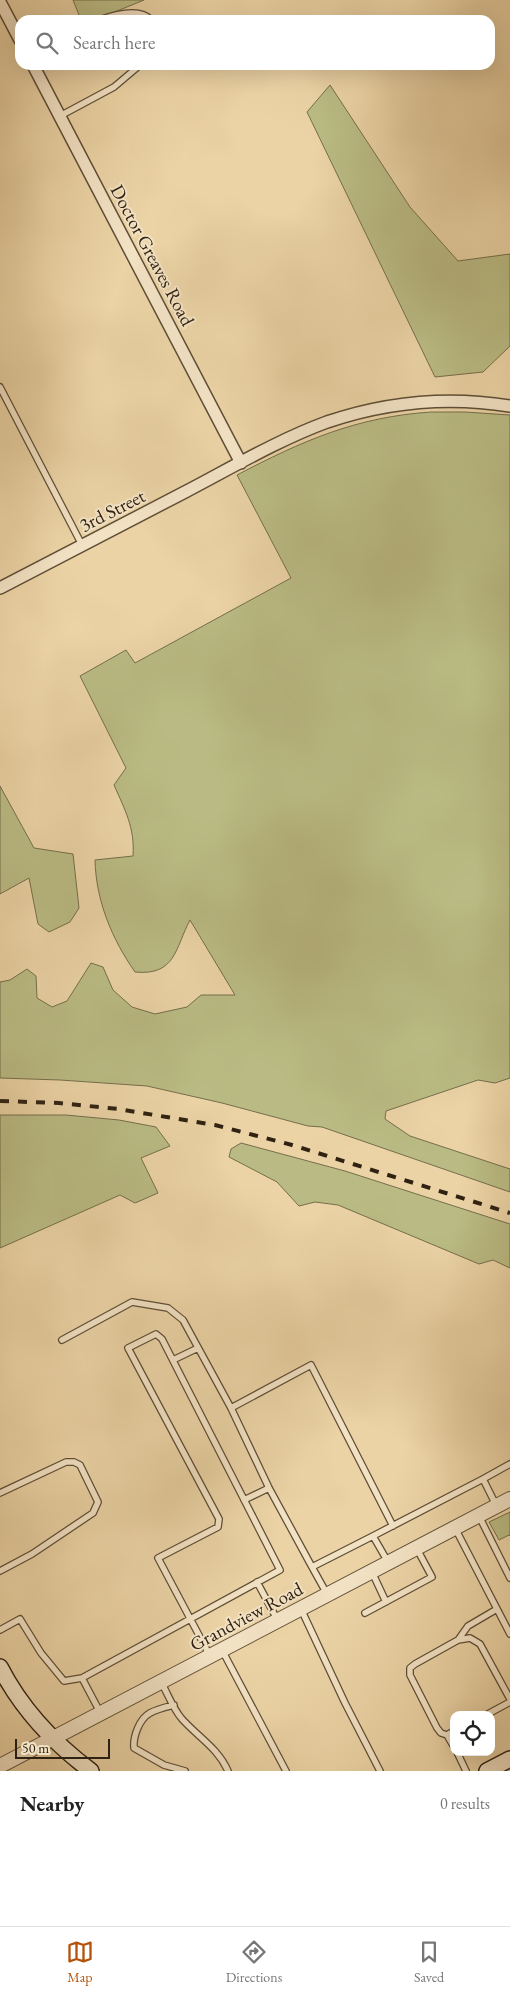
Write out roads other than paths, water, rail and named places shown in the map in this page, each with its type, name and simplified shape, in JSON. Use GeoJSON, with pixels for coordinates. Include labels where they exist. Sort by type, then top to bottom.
{"type":"FeatureCollection","features":[{"type":"Feature","properties":{"kind":"main road"},"geometry":{"type":"LineString","coordinates":[[0,1667],[28,1710],[54,1738],[92,1771]]}},
{"type":"Feature","properties":{"kind":"main road"},"geometry":{"type":"LineString","coordinates":[[487,1771],[508,1762]]}},
{"type":"Feature","properties":{"kind":"street"},"geometry":{"type":"LineString","coordinates":[[0,2],[15,30]]}},
{"type":"Feature","properties":{"kind":"street","name":"Doctor Greaves Road"},"geometry":{"type":"LineString","coordinates":[[36,70],[241,463]]}},
{"type":"Feature","properties":{"kind":"street","name":"3rd Street"},"geometry":{"type":"LineString","coordinates":[[0,588],[241,463],[327,422],[366,411],[425,402],[488,403],[510,406]]}},
{"type":"Feature","properties":{"kind":"street","name":"Grandview Road"},"geometry":{"type":"LineString","coordinates":[[0,1766],[510,1499]]}},
{"type":"Feature","properties":{"kind":"lane"},"geometry":{"type":"LineString","coordinates":[[124,15],[134,13],[144,15]]}},
{"type":"Feature","properties":{"kind":"lane"},"geometry":{"type":"LineString","coordinates":[[60,116],[119,84],[134,70]]}},
{"type":"Feature","properties":{"kind":"lane"},"geometry":{"type":"LineString","coordinates":[[0,387],[82,545]]}},
{"type":"Feature","properties":{"kind":"lane"},"geometry":{"type":"LineString","coordinates":[[62,1340],[132,1302],[168,1308],[183,1320],[327,1596]]}},
{"type":"Feature","properties":{"kind":"lane"},"geometry":{"type":"LineString","coordinates":[[0,1630],[20,1619],[41,1653],[64,1681],[82,1678],[190,1618],[280,1570],[162,1339],[156,1334],[128,1348],[219,1518],[218,1527],[158,1558],[190,1618],[216,1653],[286,1771]]}},
{"type":"Feature","properties":{"kind":"lane"},"geometry":{"type":"LineString","coordinates":[[173,1360],[198,1348]]}},
{"type":"Feature","properties":{"kind":"lane"},"geometry":{"type":"LineString","coordinates":[[230,1408],[311,1365],[393,1526]]}},
{"type":"Feature","properties":{"kind":"lane"},"geometry":{"type":"LineString","coordinates":[[0,1493],[66,1462],[74,1462],[80,1465],[98,1502],[94,1513],[32,1554],[0,1571]]}},
{"type":"Feature","properties":{"kind":"lane"},"geometry":{"type":"LineString","coordinates":[[312,1567],[510,1464]]}},
{"type":"Feature","properties":{"kind":"lane"},"geometry":{"type":"LineString","coordinates":[[483,1479],[496,1506]]}},
{"type":"Feature","properties":{"kind":"lane"},"geometry":{"type":"LineString","coordinates":[[244,1500],[269,1488]]}},
{"type":"Feature","properties":{"kind":"lane"},"geometry":{"type":"LineString","coordinates":[[479,1516],[510,1578]]}},
{"type":"Feature","properties":{"kind":"lane"},"geometry":{"type":"LineString","coordinates":[[455,1528],[510,1634]]}},
{"type":"Feature","properties":{"kind":"lane"},"geometry":{"type":"LineString","coordinates":[[374,1536],[389,1564]]}},
{"type":"Feature","properties":{"kind":"lane"},"geometry":{"type":"LineString","coordinates":[[365,1613],[432,1577],[417,1549]]}},
{"type":"Feature","properties":{"kind":"lane"},"geometry":{"type":"LineString","coordinates":[[372,1572],[386,1602]]}},
{"type":"Feature","properties":{"kind":"lane"},"geometry":{"type":"LineString","coordinates":[[257,1582],[278,1621]]}},
{"type":"Feature","properties":{"kind":"lane"},"geometry":{"type":"LineString","coordinates":[[301,1609],[345,1703],[380,1771]]}},
{"type":"Feature","properties":{"kind":"lane"},"geometry":{"type":"LineString","coordinates":[[458,1640],[468,1626],[497,1609]]}},
{"type":"Feature","properties":{"kind":"lane"},"geometry":{"type":"LineString","coordinates":[[450,1740],[447,1735],[441,1733],[437,1728],[410,1675],[410,1668],[458,1640],[470,1638],[480,1644],[510,1700],[492,1711]]}},
{"type":"Feature","properties":{"kind":"lane"},"geometry":{"type":"LineString","coordinates":[[82,1678],[101,1714]]}},
{"type":"Feature","properties":{"kind":"lane"},"geometry":{"type":"LineString","coordinates":[[161,1682],[181,1718],[212,1746],[223,1760],[228,1771]]}},
{"type":"Feature","properties":{"kind":"lane"},"geometry":{"type":"LineString","coordinates":[[174,1705],[150,1713],[143,1719],[133,1739],[134,1748],[164,1765],[185,1771]]}},
{"type":"Feature","properties":{"kind":"lane"},"geometry":{"type":"LineString","coordinates":[[459,1756],[466,1771]]}},
{"type":"Feature","properties":{"kind":"lane"},"geometry":{"type":"LineString","coordinates":[[160,1771],[164,1765]]}},
{"type":"Feature","properties":{"kind":"railway"},"geometry":{"type":"LineString","coordinates":[[0,1101],[59,1103],[118,1109],[215,1125],[292,1145],[510,1213]]}}]}
